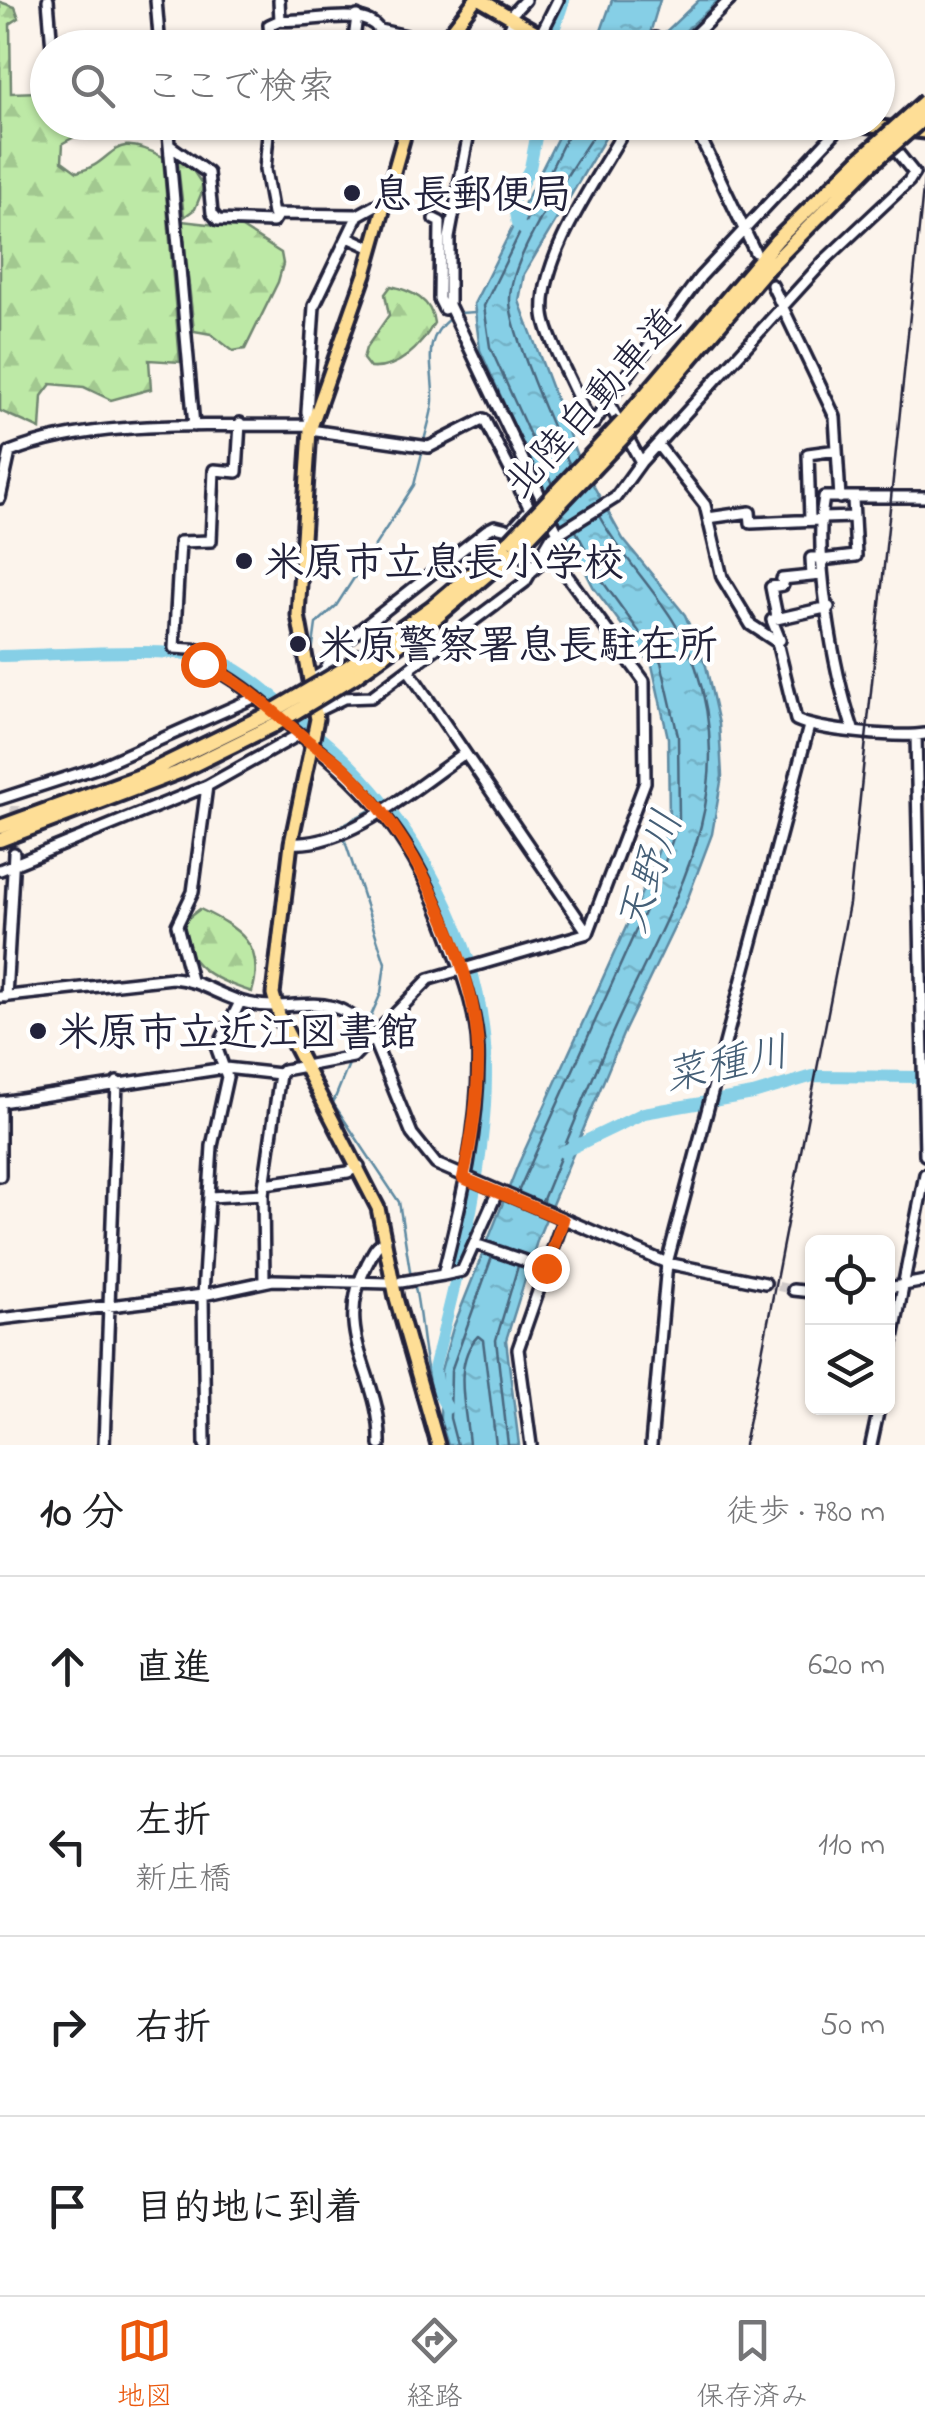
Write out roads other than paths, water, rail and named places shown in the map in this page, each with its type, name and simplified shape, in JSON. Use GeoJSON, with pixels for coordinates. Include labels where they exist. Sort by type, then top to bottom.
{"type":"FeatureCollection","features":[{"type":"Feature","properties":{"kind":"highway","name":"北陸自動車道"},"geometry":{"type":"LineString","coordinates":[[895,121],[925,99]]}},
{"type":"Feature","properties":{"kind":"highway","name":"北陸自動車道"},"geometry":{"type":"LineString","coordinates":[[626,426],[767,251],[866,165],[925,120]]}},
{"type":"Feature","properties":{"kind":"highway","name":"北陸自動車道"},"geometry":{"type":"LineString","coordinates":[[0,840],[179,772],[438,617],[626,426],[866,165],[878,140]]}},
{"type":"Feature","properties":{"kind":"highway","name":"北陸自動車道"},"geometry":{"type":"LineString","coordinates":[[0,827],[159,768],[271,719]]}},
{"type":"Feature","properties":{"kind":"main road"},"geometry":{"type":"LineString","coordinates":[[452,30],[478,0],[534,30]]}},
{"type":"Feature","properties":{"kind":"main road"},"geometry":{"type":"LineString","coordinates":[[895,131],[925,132]]}},
{"type":"Feature","properties":{"kind":"main road"},"geometry":{"type":"LineString","coordinates":[[403,140],[372,248],[310,428],[298,615],[318,711],[291,843],[275,1005],[378,1208],[396,1298],[438,1445]]}},
{"type":"Feature","properties":{"kind":"street"},"geometry":{"type":"LineString","coordinates":[[48,0],[50,30]]}},
{"type":"Feature","properties":{"kind":"street"},"geometry":{"type":"LineString","coordinates":[[156,0],[158,30]]}},
{"type":"Feature","properties":{"kind":"street"},"geometry":{"type":"LineString","coordinates":[[279,0],[280,20]]}},
{"type":"Feature","properties":{"kind":"street"},"geometry":{"type":"LineString","coordinates":[[507,30],[524,0]]}},
{"type":"Feature","properties":{"kind":"street"},"geometry":{"type":"LineString","coordinates":[[543,30],[558,0]]}},
{"type":"Feature","properties":{"kind":"street"},"geometry":{"type":"LineString","coordinates":[[699,30],[730,0]]}},
{"type":"Feature","properties":{"kind":"street"},"geometry":{"type":"LineString","coordinates":[[355,30],[357,16]]}},
{"type":"Feature","properties":{"kind":"street"},"geometry":{"type":"LineString","coordinates":[[270,30],[269,25],[280,20],[303,23],[357,16],[375,23],[380,30]]}},
{"type":"Feature","properties":{"kind":"street"},"geometry":{"type":"LineString","coordinates":[[169,140],[194,426]]}},
{"type":"Feature","properties":{"kind":"street"},"geometry":{"type":"LineString","coordinates":[[268,140],[265,170],[273,214],[358,216],[386,200]]}},
{"type":"Feature","properties":{"kind":"street"},"geometry":{"type":"LineString","coordinates":[[468,140],[449,238],[449,305],[558,534]]}},
{"type":"Feature","properties":{"kind":"street"},"geometry":{"type":"LineString","coordinates":[[619,140],[550,268],[544,313],[552,344],[561,354],[589,421],[594,423],[700,276],[828,140]]}},
{"type":"Feature","properties":{"kind":"street"},"geometry":{"type":"LineString","coordinates":[[702,140],[755,252]]}},
{"type":"Feature","properties":{"kind":"street"},"geometry":{"type":"LineString","coordinates":[[318,711],[344,698],[371,697],[409,671],[525,582],[550,538],[615,498],[641,462],[784,305],[910,181],[914,172],[890,140]]}},
{"type":"Feature","properties":{"kind":"street"},"geometry":{"type":"LineString","coordinates":[[169,145],[208,172],[212,213],[218,220],[272,222],[278,214]]}},
{"type":"Feature","properties":{"kind":"street"},"geometry":{"type":"LineString","coordinates":[[310,428],[307,412],[314,306],[358,216]]}},
{"type":"Feature","properties":{"kind":"street"},"geometry":{"type":"LineString","coordinates":[[434,219],[440,222],[439,299],[444,308],[449,305]]}},
{"type":"Feature","properties":{"kind":"street"},"geometry":{"type":"LineString","coordinates":[[348,237],[372,248]]}},
{"type":"Feature","properties":{"kind":"street"},"geometry":{"type":"LineString","coordinates":[[772,284],[835,417],[840,498]]}},
{"type":"Feature","properties":{"kind":"street"},"geometry":{"type":"LineString","coordinates":[[608,402],[641,462]]}},
{"type":"Feature","properties":{"kind":"street"},"geometry":{"type":"LineString","coordinates":[[0,498],[5,450],[46,438],[240,423],[310,428],[424,446],[484,419],[530,509],[512,540]]}},
{"type":"Feature","properties":{"kind":"street"},"geometry":{"type":"LineString","coordinates":[[240,423],[237,472],[214,470],[212,541],[180,542],[174,648],[204,657],[300,734],[314,736],[383,810],[436,900],[461,968],[478,1047],[477,1096],[466,1179],[446,1274]]}},
{"type":"Feature","properties":{"kind":"street"},"geometry":{"type":"LineString","coordinates":[[658,445],[705,505],[722,577],[751,624],[777,642]]}},
{"type":"Feature","properties":{"kind":"street"},"geometry":{"type":"LineString","coordinates":[[837,450],[808,454],[821,559],[816,575],[828,608],[842,698],[853,729]]}},
{"type":"Feature","properties":{"kind":"street"},"geometry":{"type":"LineString","coordinates":[[817,519],[824,497],[925,497]]}},
{"type":"Feature","properties":{"kind":"street"},"geometry":{"type":"LineString","coordinates":[[821,559],[856,556],[853,499]]}},
{"type":"Feature","properties":{"kind":"street"},"geometry":{"type":"LineString","coordinates":[[708,518],[750,512],[752,523],[854,517]]}},
{"type":"Feature","properties":{"kind":"street"},"geometry":{"type":"LineString","coordinates":[[312,678],[324,672],[336,648],[495,526],[512,540],[532,570]]}},
{"type":"Feature","properties":{"kind":"street"},"geometry":{"type":"LineString","coordinates":[[532,570],[551,554],[644,681],[645,782],[588,933]]}},
{"type":"Feature","properties":{"kind":"street"},"geometry":{"type":"LineString","coordinates":[[777,618],[771,587],[783,585],[782,579],[816,575]]}},
{"type":"Feature","properties":{"kind":"street"},"geometry":{"type":"LineString","coordinates":[[828,608],[772,620],[780,640],[777,642],[796,720],[809,726],[920,735],[925,1155]]}},
{"type":"Feature","properties":{"kind":"street"},"geometry":{"type":"LineString","coordinates":[[409,671],[588,933]]}},
{"type":"Feature","properties":{"kind":"street"},"geometry":{"type":"LineString","coordinates":[[0,799],[15,800],[198,731],[256,697]]}},
{"type":"Feature","properties":{"kind":"street"},"geometry":{"type":"LineString","coordinates":[[651,1445],[668,1263],[809,726]]}},
{"type":"Feature","properties":{"kind":"street"},"geometry":{"type":"LineString","coordinates":[[0,870],[208,786],[300,734]]}},
{"type":"Feature","properties":{"kind":"street"},"geometry":{"type":"LineString","coordinates":[[291,843],[313,845],[327,840],[383,810],[466,752]]}},
{"type":"Feature","properties":{"kind":"street"},"geometry":{"type":"LineString","coordinates":[[216,769],[219,780]]}},
{"type":"Feature","properties":{"kind":"street"},"geometry":{"type":"LineString","coordinates":[[191,980],[177,925],[193,892],[208,786]]}},
{"type":"Feature","properties":{"kind":"street"},"geometry":{"type":"LineString","coordinates":[[14,853],[3,997],[191,980],[240,1002],[332,1005],[360,1021],[371,1034],[412,1134],[436,1164],[668,1263],[765,1283]]}},
{"type":"Feature","properties":{"kind":"street"},"geometry":{"type":"LineString","coordinates":[[0,1176],[0,1102],[225,1068],[280,1074],[353,1057],[371,1034],[429,980],[588,933]]}},
{"type":"Feature","properties":{"kind":"street"},"geometry":{"type":"LineString","coordinates":[[205,1445],[204,1295],[212,1146],[228,1076],[218,1049],[240,1002]]}},
{"type":"Feature","properties":{"kind":"street"},"geometry":{"type":"LineString","coordinates":[[264,1282],[264,1189],[280,1074]]}},
{"type":"Feature","properties":{"kind":"street"},"geometry":{"type":"LineString","coordinates":[[104,1445],[117,1082]]}},
{"type":"Feature","properties":{"kind":"street"},"geometry":{"type":"LineString","coordinates":[[210,1196],[264,1189],[348,1172],[360,1166]]}},
{"type":"Feature","properties":{"kind":"street"},"geometry":{"type":"LineString","coordinates":[[895,1328],[925,1174]]}},
{"type":"Feature","properties":{"kind":"street"},"geometry":{"type":"LineString","coordinates":[[0,1319],[204,1295],[264,1282],[395,1282],[462,1271],[498,1193]]}},
{"type":"Feature","properties":{"kind":"street"},"geometry":{"type":"LineString","coordinates":[[531,1445],[518,1349],[560,1219]]}},
{"type":"Feature","properties":{"kind":"street"},"geometry":{"type":"LineString","coordinates":[[380,1445],[380,1421],[351,1322],[357,1282],[376,1246],[386,1240]]}},
{"type":"Feature","properties":{"kind":"street"},"geometry":{"type":"LineString","coordinates":[[475,1244],[546,1268]]}},
{"type":"Feature","properties":{"kind":"street"},"geometry":{"type":"LineString","coordinates":[[895,1287],[925,1282]]}},
{"type":"Feature","properties":{"kind":"street"},"geometry":{"type":"LineString","coordinates":[[794,1290],[805,1291]]}},
{"type":"Feature","properties":{"kind":"street"},"geometry":{"type":"LineString","coordinates":[[871,1445],[877,1415]]}},
{"type":"Feature","properties":{"kind":"water"},"geometry":{"type":"Polygon","coordinates":[[[612,0],[660,0],[651,30],[601,30],[612,0]]]}},
{"type":"Feature","properties":{"kind":"water"},"geometry":{"type":"Polygon","coordinates":[[[699,0],[719,0],[686,30],[668,30],[699,0]]]}},
{"type":"Feature","properties":{"kind":"water"},"geometry":{"type":"Polygon","coordinates":[[[556,140],[604,140],[524,274],[519,301],[577,456],[623,539],[685,615],[706,666],[719,724],[722,776],[712,834],[686,903],[624,1032],[538,1238],[506,1340],[519,1445],[448,1445],[440,1420],[441,1370],[453,1328],[518,1165],[651,872],[669,820],[668,738],[652,665],[594,588],[538,479],[480,350],[474,304],[556,140]]]}},
{"type":"Feature","properties":{"kind":"waterway"},"geometry":{"type":"LineString","coordinates":[[554,30],[564,0]]}},
{"type":"Feature","properties":{"kind":"waterway"},"geometry":{"type":"LineString","coordinates":[[526,231],[517,224],[513,201],[530,168],[535,140]]}},
{"type":"Feature","properties":{"kind":"waterway"},"geometry":{"type":"LineString","coordinates":[[459,313],[476,312]]}},
{"type":"Feature","properties":{"kind":"waterway"},"geometry":{"type":"LineString","coordinates":[[424,441],[433,401],[432,346],[450,318]]}},
{"type":"Feature","properties":{"kind":"waterway"},"geometry":{"type":"LineString","coordinates":[[316,672],[312,653],[316,624],[336,606],[414,485],[423,449]]}},
{"type":"Feature","properties":{"kind":"waterway"},"geometry":{"type":"LineString","coordinates":[[0,656],[146,652],[220,661],[258,684],[352,766],[413,844],[459,933],[474,981],[486,1077],[481,1150],[468,1224],[434,1369],[438,1392],[447,1408]]}},
{"type":"Feature","properties":{"kind":"waterway"},"geometry":{"type":"LineString","coordinates":[[321,745],[323,716]]}},
{"type":"Feature","properties":{"kind":"waterway"},"geometry":{"type":"LineString","coordinates":[[342,830],[340,826],[374,808]]}},
{"type":"Feature","properties":{"kind":"waterway"},"geometry":{"type":"LineString","coordinates":[[344,838],[385,963],[381,993],[367,1025]]}},
{"type":"Feature","properties":{"kind":"waterway"},"geometry":{"type":"LineString","coordinates":[[356,1048],[363,1032]]}},
{"type":"Feature","properties":{"kind":"waterway"},"geometry":{"type":"LineString","coordinates":[[351,1059],[333,1103],[399,1202],[411,1277]]}},
{"type":"Feature","properties":{"kind":"waterway","name":"菜種川"},"geometry":{"type":"LineString","coordinates":[[563,1152],[644,1113],[753,1094],[813,1076],[925,1077]]}},
{"type":"Feature","properties":{"kind":"waterway"},"geometry":{"type":"LineString","coordinates":[[414,1284],[430,1382],[442,1404]]}},
{"type":"Feature","properties":{"kind":"tunnel"},"geometry":{"type":"LineString","coordinates":[[200,736],[216,769]]}},
{"type":"Feature","properties":{"kind":"tunnel"},"geometry":{"type":"LineString","coordinates":[[14,853],[15,806]]}},
{"type":"Feature","properties":{"kind":"tunnel"},"geometry":{"type":"LineString","coordinates":[[765,1283],[793,1290]]}},
{"type":"Feature","properties":{"kind":"railway"},"geometry":{"type":"LineString","coordinates":[[744,1445],[849,904],[925,170]]}},
{"type":"Feature","properties":{"kind":"place","name":"息長郵便局"},"geometry":{"type":"Point","coordinates":[352,193]}},
{"type":"Feature","properties":{"kind":"place","name":"米原市立息長小学校"},"geometry":{"type":"Point","coordinates":[244,561]}},
{"type":"Feature","properties":{"kind":"place","name":"米原警察署息長駐在所"},"geometry":{"type":"Point","coordinates":[298,644]}},
{"type":"Feature","properties":{"kind":"place","name":"米原市立近江図書館"},"geometry":{"type":"Point","coordinates":[38,1031]}},
{"type":"Feature","properties":{"kind":"water label","name":"天野川"},"geometry":{"type":"Point","coordinates":[648,871]}}]}
